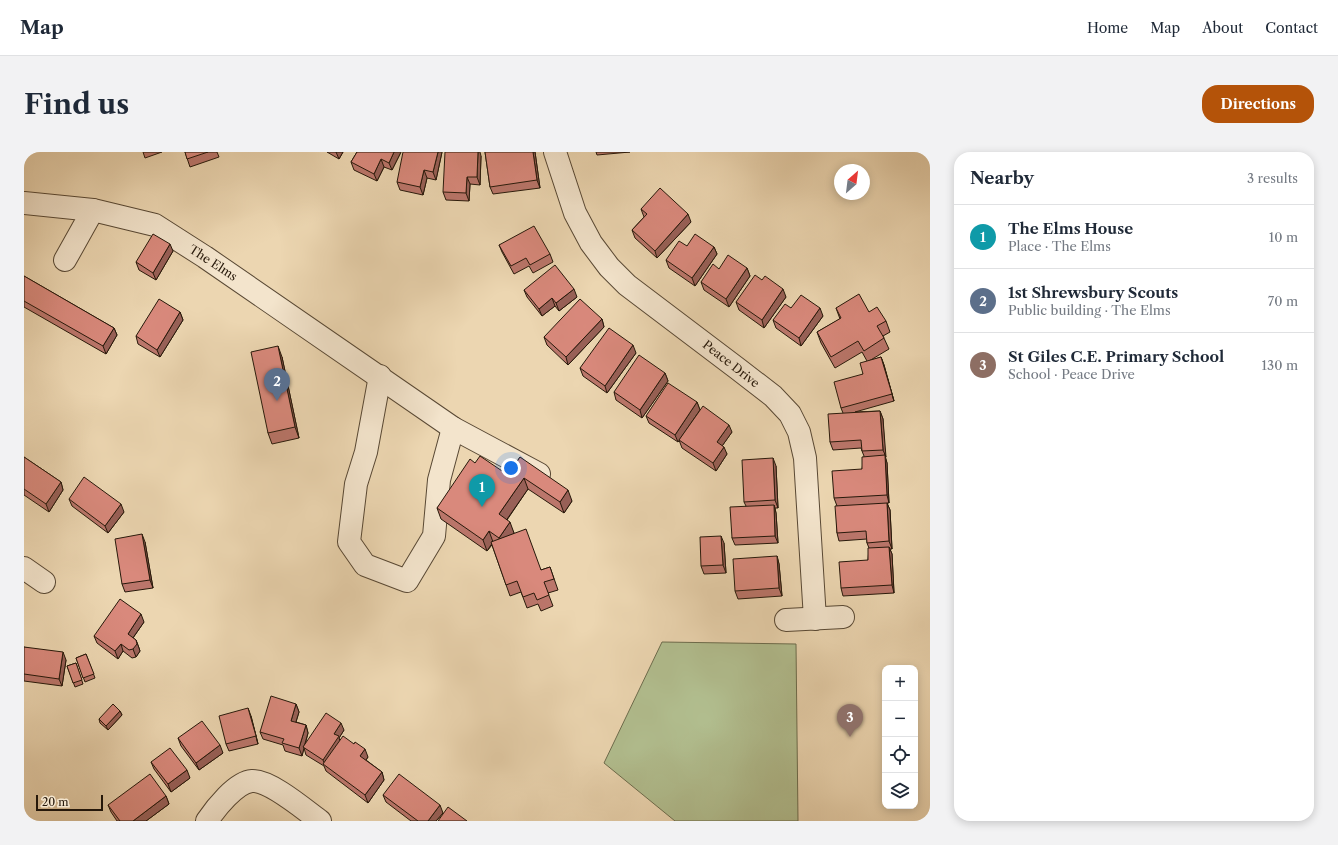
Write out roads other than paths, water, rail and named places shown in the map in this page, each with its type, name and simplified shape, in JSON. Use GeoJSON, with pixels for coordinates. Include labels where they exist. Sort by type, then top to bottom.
{"type":"FeatureCollection","features":[{"type":"Feature","properties":{"kind":"street","name":"Peace Drive"},"geometry":{"type":"LineString","coordinates":[[555,152],[576,212],[591,243],[609,267],[627,286],[773,396],[790,414],[798,432],[805,458],[815,619]]}},
{"type":"Feature","properties":{"kind":"street","name":"The Elms"},"geometry":{"type":"LineString","coordinates":[[24,203],[93,210],[155,225],[205,257],[380,376],[453,428],[539,474]]}},
{"type":"Feature","properties":{"kind":"street"},"geometry":{"type":"LineString","coordinates":[[65,260],[93,210]]}},
{"type":"Feature","properties":{"kind":"street"},"geometry":{"type":"LineString","coordinates":[[380,376],[366,452],[356,484],[350,542],[366,565],[408,581],[434,536],[439,480],[453,428]]}},
{"type":"Feature","properties":{"kind":"street"},"geometry":{"type":"LineString","coordinates":[[24,568],[44,582]]}},
{"type":"Feature","properties":{"kind":"street"},"geometry":{"type":"LineString","coordinates":[[786,620],[844,617]]}},
{"type":"Feature","properties":{"kind":"street"},"geometry":{"type":"LineString","coordinates":[[207,821],[222,801],[240,786],[252,781],[271,786],[320,821]]}},
{"type":"Feature","properties":{"kind":"place","name":"1st Shrewsbury Scouts"},"geometry":{"type":"Point","coordinates":[277,401]}},
{"type":"Feature","properties":{"kind":"place","name":"The Elms House"},"geometry":{"type":"Point","coordinates":[482,507]}},
{"type":"Feature","properties":{"kind":"place","name":"St Giles C.E. Primary School"},"geometry":{"type":"Point","coordinates":[850,737]}}]}
